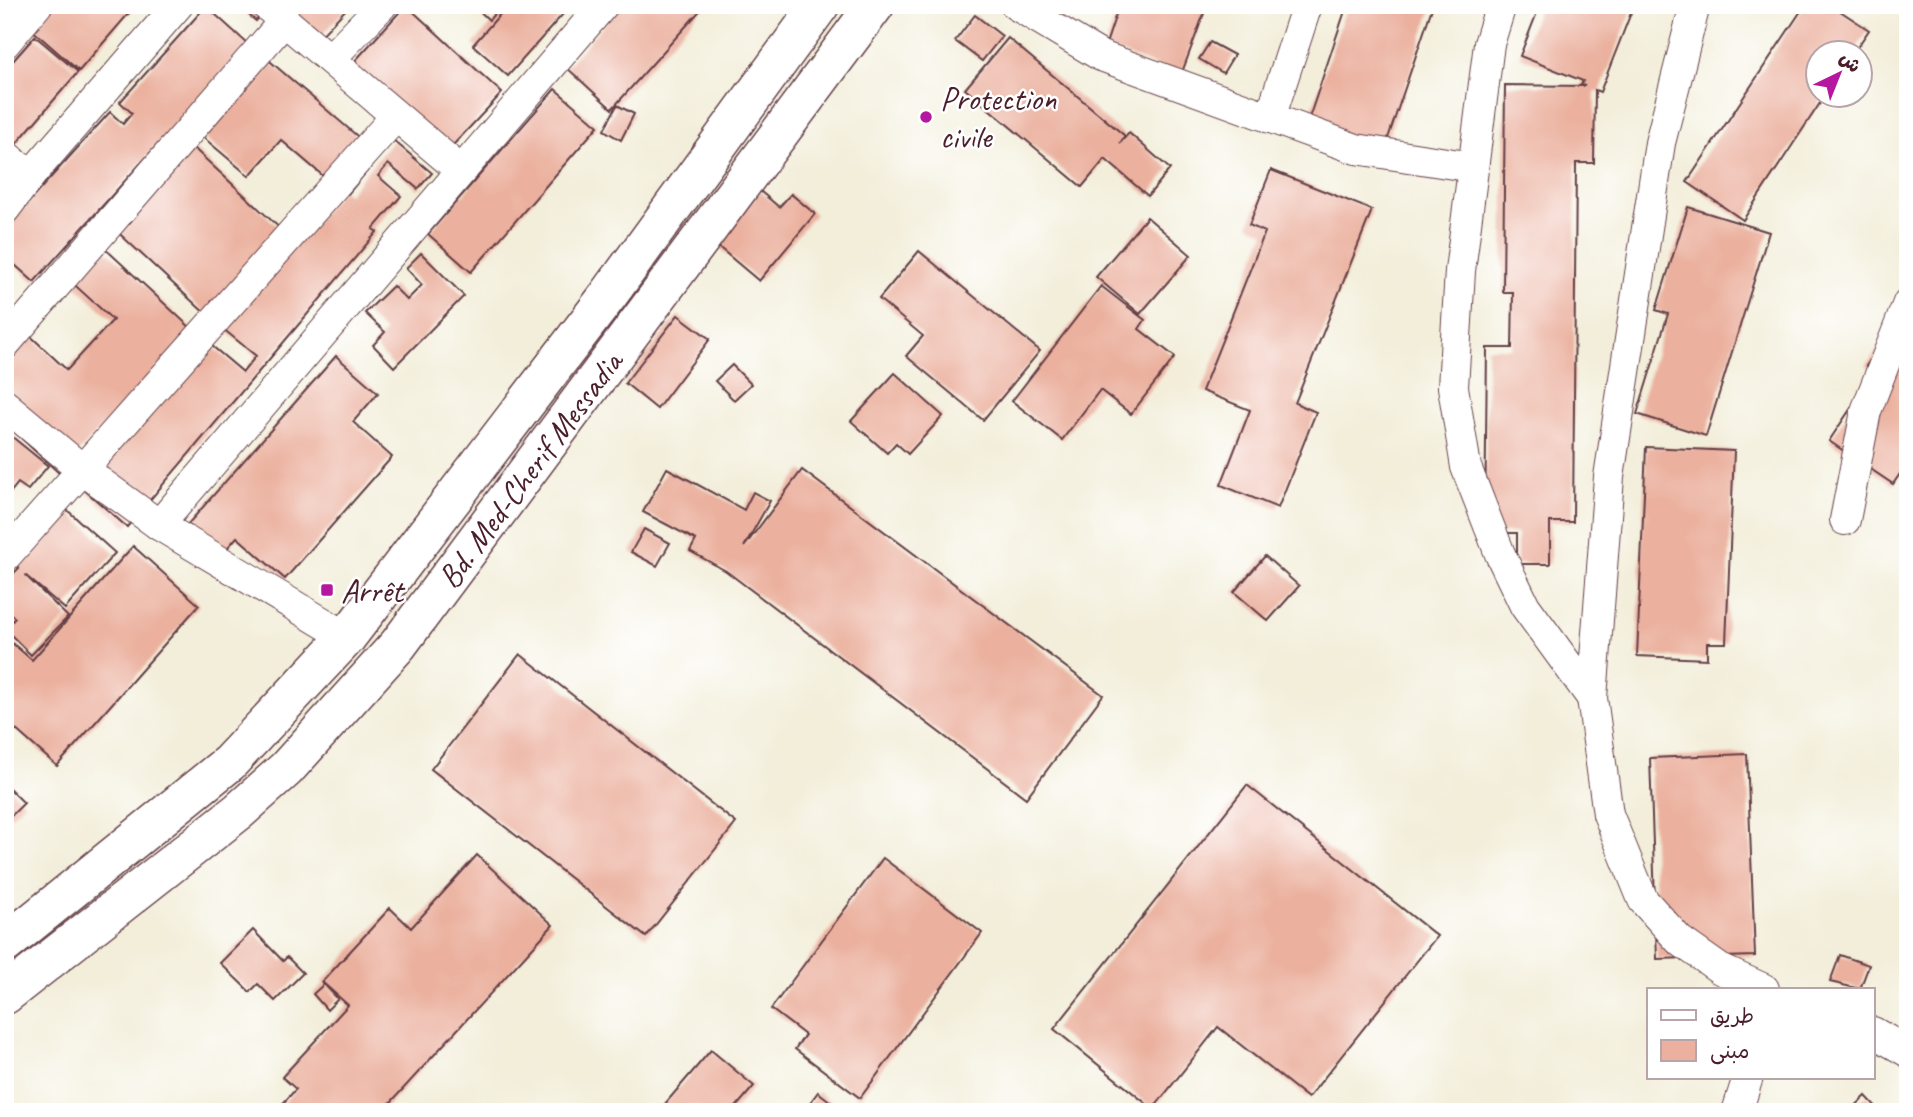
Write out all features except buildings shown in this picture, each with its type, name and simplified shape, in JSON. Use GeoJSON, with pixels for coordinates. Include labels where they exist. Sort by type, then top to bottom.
{"type":"FeatureCollection","features":[{"type":"Feature","properties":{"kind":"highway","name":"Bd. Med-Cherif Messadia"},"geometry":{"type":"LineString","coordinates":[[5,944],[229,763],[347,636],[607,297],[820,5]]}},
{"type":"Feature","properties":{"kind":"highway","name":"Bd. Med-Cherif Messadia"},"geometry":{"type":"LineString","coordinates":[[5,995],[239,811],[286,769],[398,645],[875,5]]}},
{"type":"Feature","properties":{"kind":"street"},"geometry":{"type":"LineString","coordinates":[[5,44],[37,5]]}},
{"type":"Feature","properties":{"kind":"street"},"geometry":{"type":"LineString","coordinates":[[5,209],[30,176],[178,5]]}},
{"type":"Feature","properties":{"kind":"street"},"geometry":{"type":"LineString","coordinates":[[331,58],[382,5]]}},
{"type":"Feature","properties":{"kind":"street"},"geometry":{"type":"LineString","coordinates":[[159,525],[603,5]]}},
{"type":"Feature","properties":{"kind":"street"},"geometry":{"type":"LineString","coordinates":[[1016,5],[1101,55],[1356,149],[1473,167]]}},
{"type":"Feature","properties":{"kind":"street"},"geometry":{"type":"LineString","coordinates":[[1270,118],[1307,5]]}},
{"type":"Feature","properties":{"kind":"street"},"geometry":{"type":"LineString","coordinates":[[1501,5],[1489,44],[1473,167],[1460,271],[1453,387],[1466,467],[1500,554],[1525,606],[1592,698]]}},
{"type":"Feature","properties":{"kind":"street"},"geometry":{"type":"LineString","coordinates":[[1695,5],[1660,143],[1609,477],[1592,698],[1608,814],[1643,900],[1679,940],[1720,969],[1762,988]]}},
{"type":"Feature","properties":{"kind":"street"},"geometry":{"type":"LineString","coordinates":[[5,344],[275,13],[460,170]]}},
{"type":"Feature","properties":{"kind":"street"},"geometry":{"type":"LineString","coordinates":[[5,557],[396,116]]}},
{"type":"Feature","properties":{"kind":"street"},"geometry":{"type":"LineString","coordinates":[[5,155],[30,176]]}},
{"type":"Feature","properties":{"kind":"street"},"geometry":{"type":"LineString","coordinates":[[1845,520],[1866,411],[1908,303]]}},
{"type":"Feature","properties":{"kind":"street"},"geometry":{"type":"LineString","coordinates":[[5,405],[83,470],[159,525],[347,636]]}},
{"type":"Feature","properties":{"kind":"street"},"geometry":{"type":"LineString","coordinates":[[1874,1033],[1908,1052]]}},
{"type":"Feature","properties":{"kind":"street"},"geometry":{"type":"LineString","coordinates":[[1737,1112],[1748,1078]]}},
{"type":"Feature","properties":{"kind":"place","name":"Protection civile"},"geometry":{"type":"Point","coordinates":[926,117]}},
{"type":"Feature","properties":{"kind":"place","name":"Arrêt"},"geometry":{"type":"Point","coordinates":[327,590]}}]}
